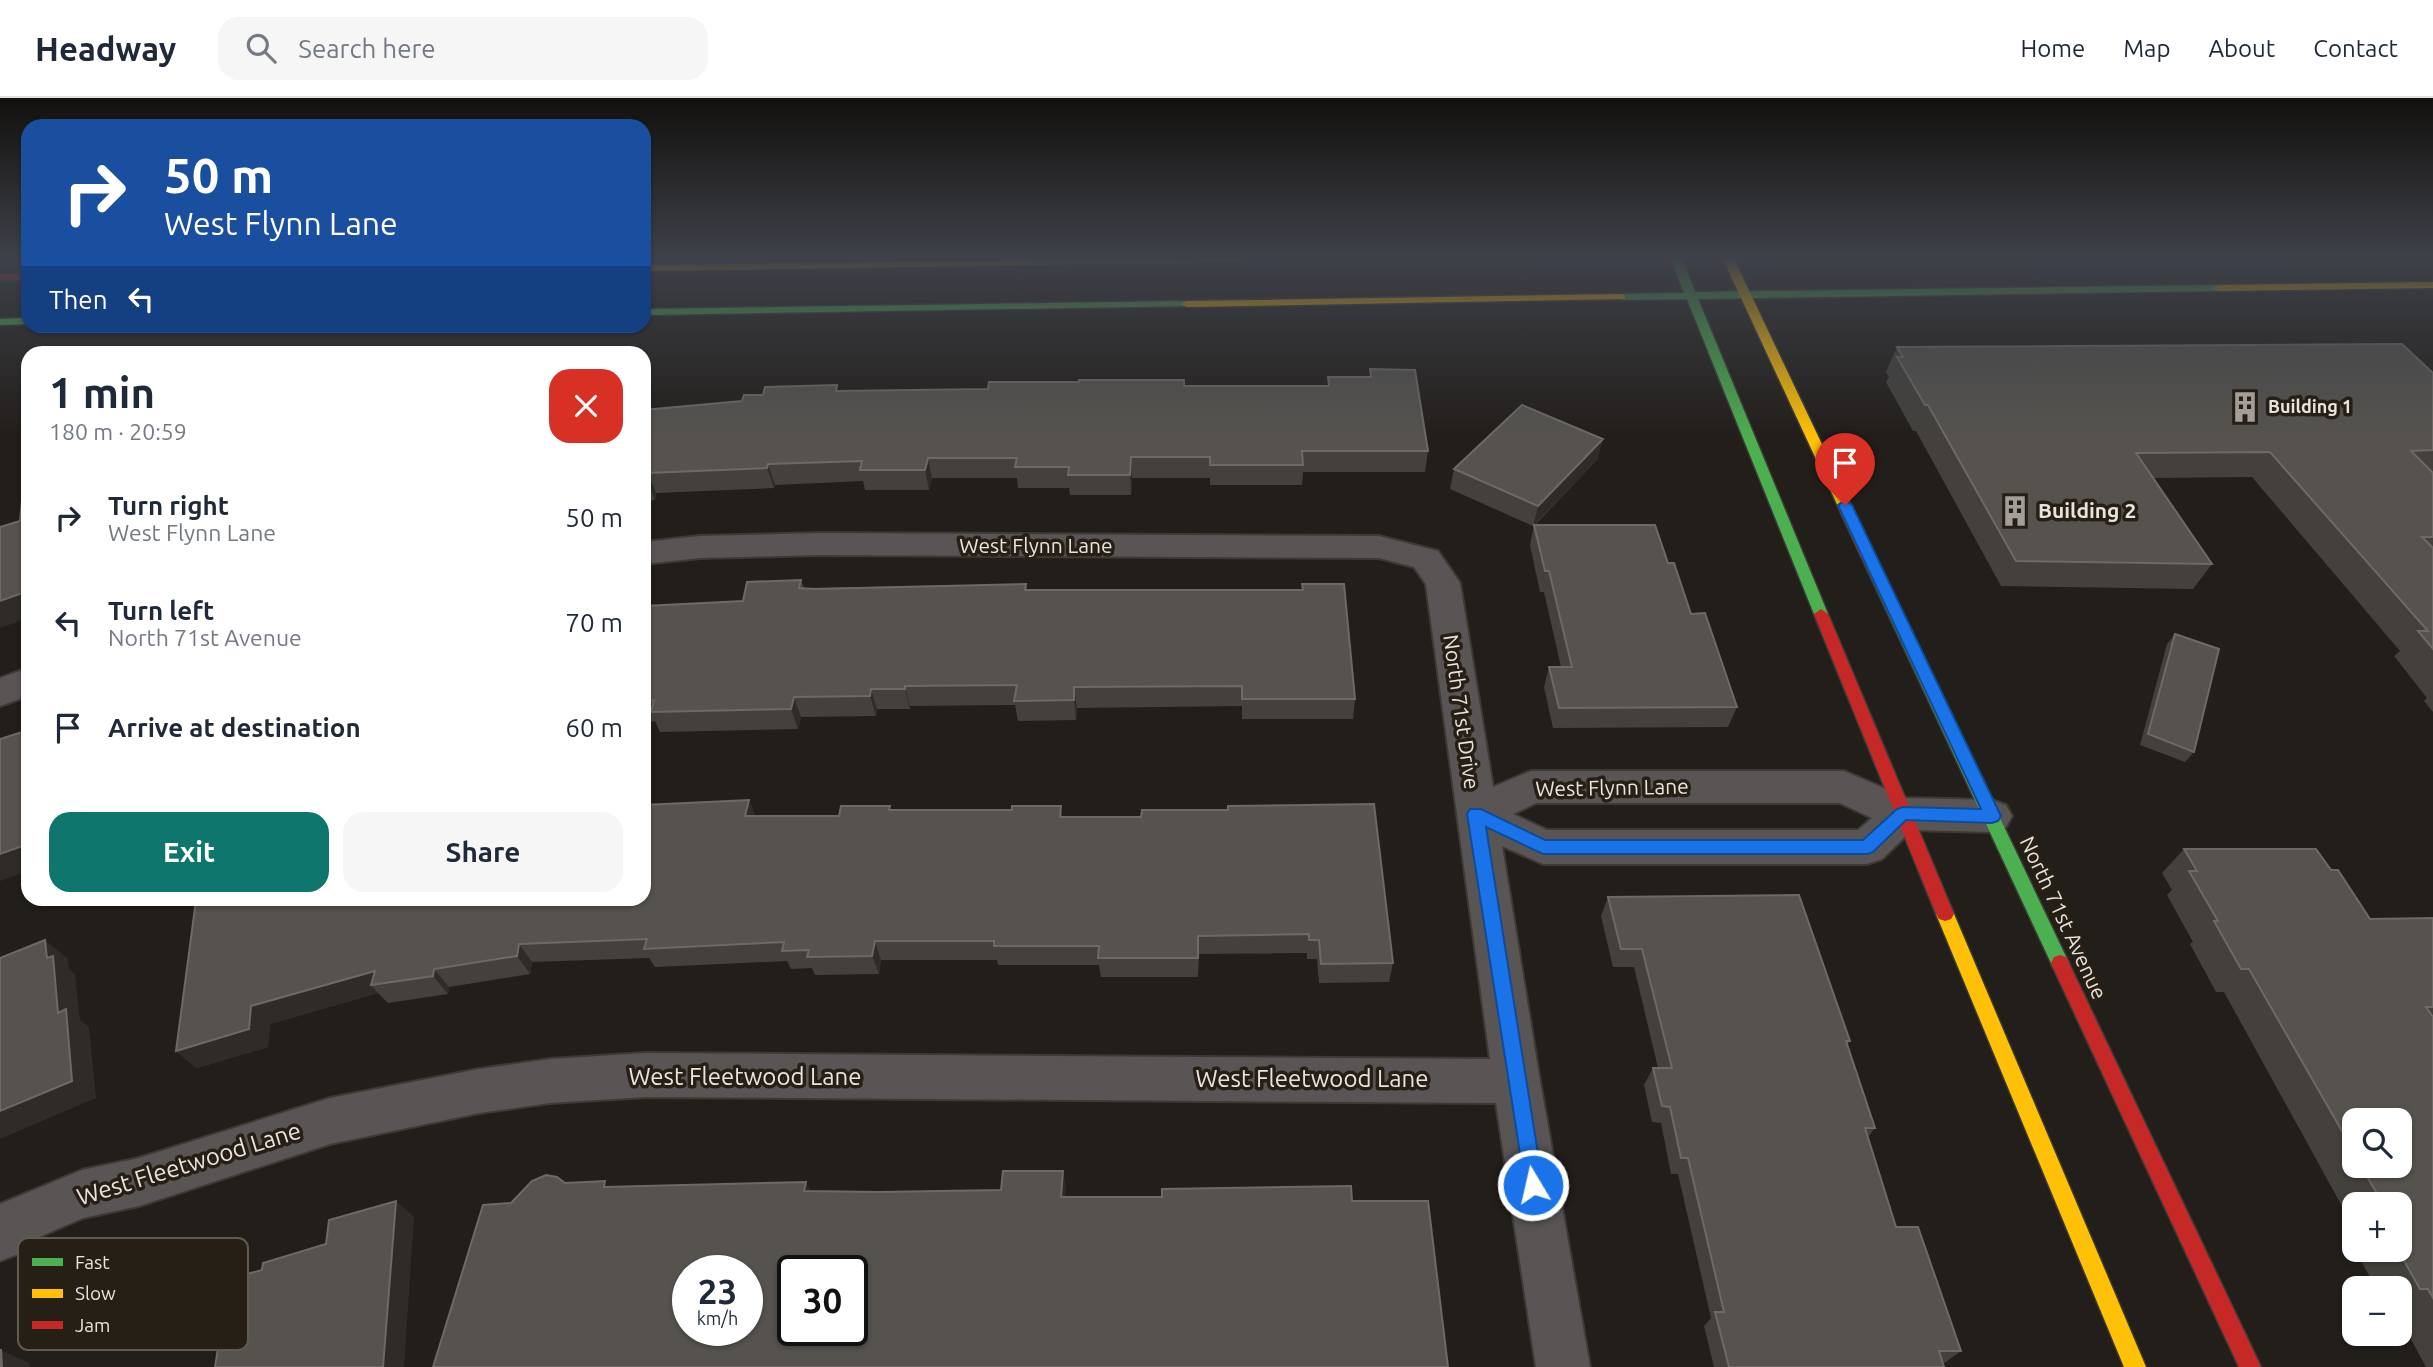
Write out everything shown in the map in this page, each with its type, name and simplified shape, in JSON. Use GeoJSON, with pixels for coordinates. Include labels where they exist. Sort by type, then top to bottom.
{"type":"FeatureCollection","features":[{"type":"Feature","properties":{"kind":"main road"},"geometry":{"type":"LineString","coordinates":[[1700,318],[1903,814],[2135,1367]]}},
{"type":"Feature","properties":{"kind":"main road","name":"North 71st Avenue"},"geometry":{"type":"LineString","coordinates":[[1757,318],[2250,1367]]}},
{"type":"Feature","properties":{"kind":"main road"},"geometry":{"type":"LineString","coordinates":[[0,322],[21,321]]}},
{"type":"Feature","properties":{"kind":"street","name":"West Flynn Lane"},"geometry":{"type":"LineString","coordinates":[[651,552],[700,547],[821,544],[1379,547],[1426,559]]}},
{"type":"Feature","properties":{"kind":"street","name":"North 71st Drive"},"geometry":{"type":"LineString","coordinates":[[1426,559],[1443,583],[1475,814],[1563,1367]]}},
{"type":"Feature","properties":{"kind":"street"},"geometry":{"type":"LineString","coordinates":[[0,692],[21,684]]}},
{"type":"Feature","properties":{"kind":"street","name":"West Flynn Lane"},"geometry":{"type":"LineString","coordinates":[[1475,814],[1531,787],[1844,787],[1903,814],[1992,816]]}},
{"type":"Feature","properties":{"kind":"street"},"geometry":{"type":"LineString","coordinates":[[1475,814],[1543,847],[1867,847],[1903,814]]}},
{"type":"Feature","properties":{"kind":"street","name":"West Fleetwood Lane"},"geometry":{"type":"LineString","coordinates":[[0,1236],[21,1219],[82,1194],[139,1182],[330,1121],[479,1091],[550,1081],[646,1075],[1516,1081]]}},
{"type":"Feature","properties":{"kind":"building"},"geometry":{"type":"Polygon","coordinates":[[[2402,344],[2433,373],[2433,450],[2411,451],[2433,473],[2433,537],[2422,537],[2433,548],[2433,649],[2418,631],[2428,631],[2270,452],[2136,453],[2212,564],[2016,561],[1928,405],[1925,405],[1897,357],[1903,357],[1897,347],[2402,344]]]}},
{"type":"Feature","properties":{"kind":"building"},"geometry":{"type":"Polygon","coordinates":[[[1370,369],[1415,370],[1428,451],[1302,451],[1303,465],[1210,465],[1210,457],[1131,457],[1130,475],[1068,475],[1069,467],[1015,467],[1017,458],[928,458],[925,470],[860,470],[862,461],[768,464],[767,468],[651,473],[651,409],[742,401],[744,395],[763,395],[765,387],[837,385],[836,391],[988,389],[989,382],[1079,380],[1184,380],[1184,386],[1329,386],[1328,377],[1371,377],[1370,369]]]}},
{"type":"Feature","properties":{"kind":"building"},"geometry":{"type":"Polygon","coordinates":[[[1522,405],[1603,439],[1538,506],[1454,469],[1522,405]]]}},
{"type":"Feature","properties":{"kind":"building"},"geometry":{"type":"Polygon","coordinates":[[[21,510],[21,594],[0,601],[0,527],[20,521],[21,510]]]}},
{"type":"Feature","properties":{"kind":"building"},"geometry":{"type":"Polygon","coordinates":[[[1534,525],[1655,525],[1668,563],[1674,563],[1691,614],[1705,613],[1737,707],[1559,708],[1549,667],[1572,667],[1549,571],[1545,571],[1534,525]]]}},
{"type":"Feature","properties":{"kind":"building"},"geometry":{"type":"Polygon","coordinates":[[[801,580],[799,588],[814,589],[1026,584],[1025,590],[1303,590],[1302,584],[1344,584],[1355,699],[1242,699],[1242,686],[1074,687],[1074,700],[1014,701],[1017,685],[905,686],[905,689],[871,689],[870,696],[794,697],[791,709],[651,712],[654,700],[651,701],[651,606],[743,601],[747,582],[801,580]]]}},
{"type":"Feature","properties":{"kind":"building"},"geometry":{"type":"Polygon","coordinates":[[[2175,634],[2219,649],[2194,752],[2148,734],[2175,634]]]}},
{"type":"Feature","properties":{"kind":"building"},"geometry":{"type":"Polygon","coordinates":[[[21,732],[21,846],[0,854],[0,739],[21,732]]]}},
{"type":"Feature","properties":{"kind":"building"},"geometry":{"type":"Polygon","coordinates":[[[749,800],[745,816],[839,816],[841,806],[890,806],[889,810],[1012,810],[1012,806],[1061,806],[1060,817],[1141,817],[1142,810],[1228,810],[1228,806],[1374,804],[1393,963],[1321,964],[1319,940],[1309,940],[1309,934],[1198,936],[1198,958],[1098,958],[1099,946],[994,946],[994,941],[875,941],[872,956],[807,957],[809,950],[782,951],[784,942],[644,949],[647,939],[519,944],[517,956],[434,969],[433,976],[371,985],[375,971],[251,1006],[249,1029],[176,1051],[195,906],[651,906],[651,805],[749,800]]]}},
{"type":"Feature","properties":{"kind":"building"},"geometry":{"type":"Polygon","coordinates":[[[2184,849],[2316,849],[2331,870],[2338,870],[2370,919],[2433,918],[2433,1007],[2426,1007],[2433,1017],[2433,1298],[2428,1289],[2420,1289],[2405,1262],[2412,1262],[2412,1192],[2376,1192],[2368,1178],[2412,1178],[2412,1108],[2342,1108],[2342,1131],[2249,969],[2241,969],[2214,921],[2218,921],[2189,871],[2197,871],[2184,849]]]}},
{"type":"Feature","properties":{"kind":"building"},"geometry":{"type":"Polygon","coordinates":[[[1799,895],[1850,1041],[1846,1041],[1875,1128],[1865,1128],[1896,1227],[1918,1227],[1961,1351],[1939,1351],[1944,1367],[1729,1367],[1715,1312],[1724,1312],[1688,1158],[1681,1158],[1670,1107],[1662,1106],[1653,1068],[1672,1068],[1642,949],[1621,949],[1608,897],[1799,895]]]}},
{"type":"Feature","properties":{"kind":"building"},"geometry":{"type":"Polygon","coordinates":[[[45,940],[47,958],[53,956],[58,1013],[66,1009],[72,1081],[0,1111],[0,958],[45,940]]]}},
{"type":"Feature","properties":{"kind":"building"},"geometry":{"type":"Polygon","coordinates":[[[1003,1171],[1063,1171],[1061,1197],[1162,1197],[1162,1189],[1351,1186],[1352,1201],[1428,1201],[1448,1367],[433,1367],[483,1205],[511,1203],[532,1181],[546,1175],[557,1177],[565,1183],[605,1181],[604,1187],[806,1182],[804,1191],[1001,1190],[1003,1171]]]}},
{"type":"Feature","properties":{"kind":"building"},"geometry":{"type":"Polygon","coordinates":[[[396,1201],[383,1367],[215,1367],[218,1350],[248,1350],[248,1274],[262,1270],[263,1263],[326,1244],[329,1220],[396,1201]]]}},
{"type":"Feature","properties":{"kind":"traffic: fast"},"geometry":{"type":"LineString","coordinates":[[1700,318],[1821,614]]}},
{"type":"Feature","properties":{"kind":"traffic: fast"},"geometry":{"type":"LineString","coordinates":[[0,322],[21,321]]}},
{"type":"Feature","properties":{"kind":"traffic: fast"},"geometry":{"type":"LineString","coordinates":[[1868,556],[2060,963]]}},
{"type":"Feature","properties":{"kind":"traffic: slow"},"geometry":{"type":"LineString","coordinates":[[1756,318],[1868,556]]}},
{"type":"Feature","properties":{"kind":"traffic: slow"},"geometry":{"type":"LineString","coordinates":[[1945,914],[2135,1367]]}},
{"type":"Feature","properties":{"kind":"traffic: jam"},"geometry":{"type":"LineString","coordinates":[[1821,614],[1945,914]]}},
{"type":"Feature","properties":{"kind":"traffic: jam"},"geometry":{"type":"LineString","coordinates":[[2060,963],[2250,1367]]}},
{"type":"Feature","properties":{"kind":"place","name":"Building 1"},"geometry":{"type":"Point","coordinates":[2245,407]}},
{"type":"Feature","properties":{"kind":"place","name":"Building 2"},"geometry":{"type":"Point","coordinates":[2015,511]}},
{"type":"Feature","properties":{"kind":"route"},"geometry":{"type":"LineString","coordinates":[[1533,1185],[1475,814],[1543,847],[1867,847],[1903,814],[1992,816],[1845,505]]}}]}
